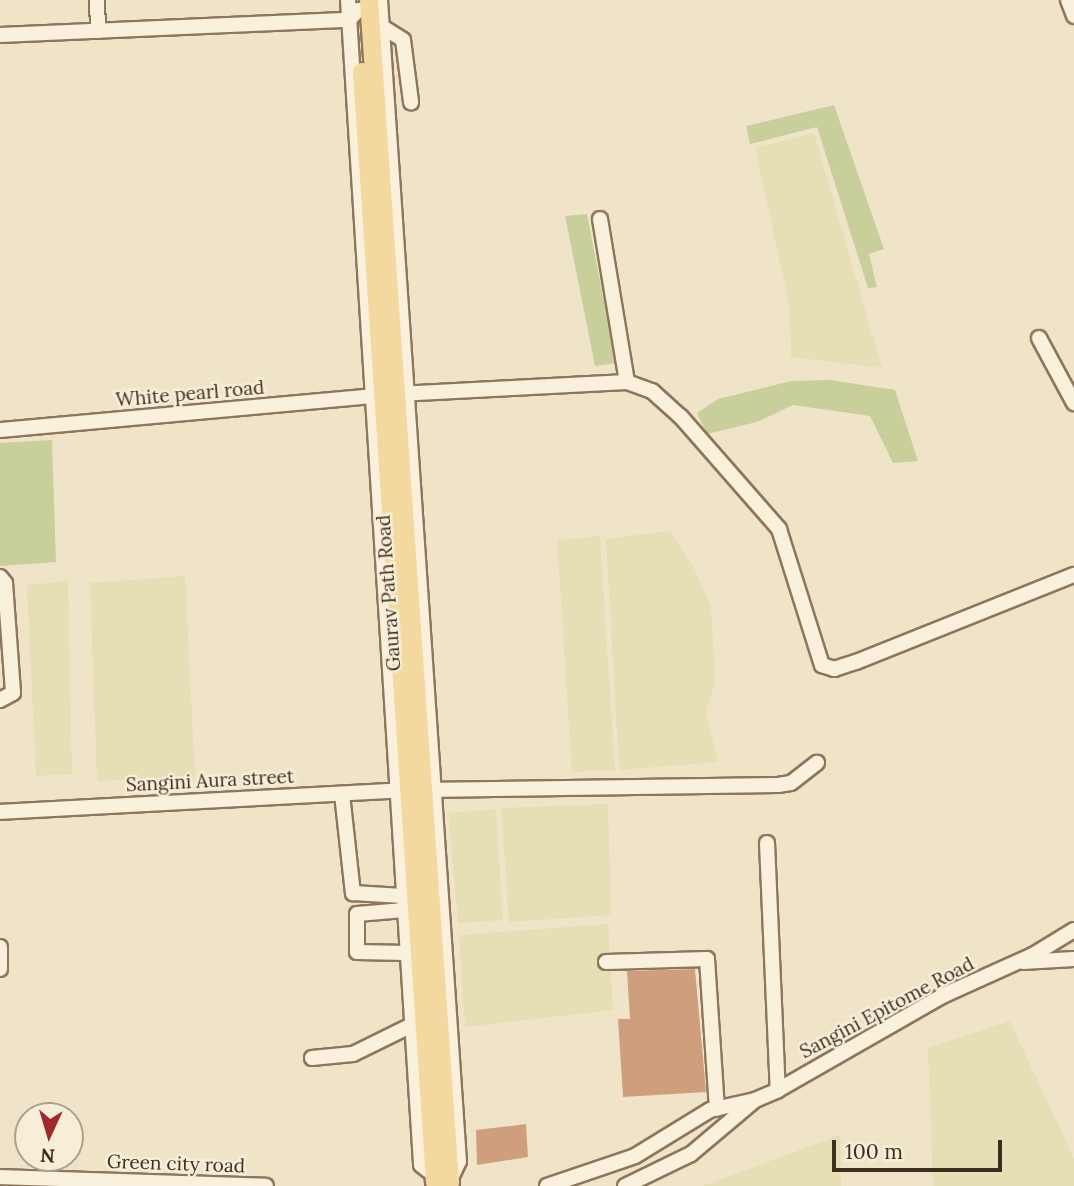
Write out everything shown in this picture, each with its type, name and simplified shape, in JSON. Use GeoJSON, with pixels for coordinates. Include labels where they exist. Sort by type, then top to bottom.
{"type":"FeatureCollection","features":[{"type":"Feature","properties":{"kind":"main road","name":"Gaurav Path Road"},"geometry":{"type":"LineString","coordinates":[[364,6],[442,1182]]}},
{"type":"Feature","properties":{"kind":"street"},"geometry":{"type":"LineString","coordinates":[[96,0],[98,31]]}},
{"type":"Feature","properties":{"kind":"street"},"geometry":{"type":"LineString","coordinates":[[1068,0],[1074,16]]}},
{"type":"Feature","properties":{"kind":"street"},"geometry":{"type":"LineString","coordinates":[[0,35],[98,31],[364,6],[384,28],[403,40],[411,102]]}},
{"type":"Feature","properties":{"kind":"street"},"geometry":{"type":"LineString","coordinates":[[384,28],[390,395],[414,790],[458,1161],[442,1182],[421,1165],[403,903],[414,790]]}},
{"type":"Feature","properties":{"kind":"street"},"geometry":{"type":"LineString","coordinates":[[600,219],[627,382],[652,391],[681,417],[779,529],[822,665],[834,669],[856,662],[1074,575]]}},
{"type":"Feature","properties":{"kind":"street"},"geometry":{"type":"LineString","coordinates":[[1039,338],[1074,402]]}},
{"type":"Feature","properties":{"kind":"street","name":"White pearl road"},"geometry":{"type":"LineString","coordinates":[[0,430],[390,395],[627,382]]}},
{"type":"Feature","properties":{"kind":"street"},"geometry":{"type":"LineString","coordinates":[[0,577],[5,583],[13,693],[0,700]]}},
{"type":"Feature","properties":{"kind":"street","name":"Sangini Aura street"},"geometry":{"type":"LineString","coordinates":[[0,812],[414,790],[778,785],[791,782],[817,763]]}},
{"type":"Feature","properties":{"kind":"street"},"geometry":{"type":"LineString","coordinates":[[342,794],[353,893],[403,903]]}},
{"type":"Feature","properties":{"kind":"street"},"geometry":{"type":"LineString","coordinates":[[767,843],[778,1090]]}},
{"type":"Feature","properties":{"kind":"street"},"geometry":{"type":"LineString","coordinates":[[403,903],[357,914],[357,952],[407,953]]}},
{"type":"Feature","properties":{"kind":"street","name":"Sangini Epitome Road"},"geometry":{"type":"LineString","coordinates":[[755,1100],[778,1090],[942,996],[1018,962],[1074,930]]}},
{"type":"Feature","properties":{"kind":"street"},"geometry":{"type":"LineString","coordinates":[[0,947],[0,970]]}},
{"type":"Feature","properties":{"kind":"street"},"geometry":{"type":"LineString","coordinates":[[606,962],[707,958],[717,1108]]}},
{"type":"Feature","properties":{"kind":"street"},"geometry":{"type":"LineString","coordinates":[[1018,962],[1074,959]]}},
{"type":"Feature","properties":{"kind":"street"},"geometry":{"type":"LineString","coordinates":[[1053,962],[1074,972]]}},
{"type":"Feature","properties":{"kind":"street"},"geometry":{"type":"LineString","coordinates":[[312,1058],[353,1054],[412,1026]]}},
{"type":"Feature","properties":{"kind":"street"},"geometry":{"type":"LineString","coordinates":[[547,1186],[587,1181],[717,1108],[755,1100]]}},
{"type":"Feature","properties":{"kind":"street"},"geometry":{"type":"LineString","coordinates":[[625,1186],[691,1154],[755,1100]]}},
{"type":"Feature","properties":{"kind":"street","name":"Green city road"},"geometry":{"type":"LineString","coordinates":[[0,1177],[266,1186]]}},
{"type":"Feature","properties":{"kind":"shaded area"},"geometry":{"type":"Polygon","coordinates":[[[814,133],[882,368],[791,357],[790,308],[755,148],[814,133]]]}},
{"type":"Feature","properties":{"kind":"shaded area"},"geometry":{"type":"Polygon","coordinates":[[[670,531],[695,570],[711,607],[715,682],[706,713],[718,762],[619,770],[606,539],[670,531]]]}},
{"type":"Feature","properties":{"kind":"shaded area"},"geometry":{"type":"Polygon","coordinates":[[[600,536],[615,770],[572,772],[557,540],[600,536]]]}},
{"type":"Feature","properties":{"kind":"shaded area"},"geometry":{"type":"Polygon","coordinates":[[[185,576],[195,777],[97,781],[90,583],[185,576]]]}},
{"type":"Feature","properties":{"kind":"shaded area"},"geometry":{"type":"Polygon","coordinates":[[[68,581],[72,774],[36,776],[27,585],[68,581]]]}},
{"type":"Feature","properties":{"kind":"shaded area"},"geometry":{"type":"Polygon","coordinates":[[[608,804],[611,915],[509,922],[501,808],[608,804]]]}},
{"type":"Feature","properties":{"kind":"shaded area"},"geometry":{"type":"Polygon","coordinates":[[[496,809],[503,920],[458,923],[448,813],[496,809]]]}},
{"type":"Feature","properties":{"kind":"shaded area"},"geometry":{"type":"Polygon","coordinates":[[[608,924],[613,1010],[465,1027],[459,935],[608,924]]]}},
{"type":"Feature","properties":{"kind":"shaded area"},"geometry":{"type":"Polygon","coordinates":[[[1010,1021],[1074,1159],[1074,1186],[933,1186],[928,1048],[1010,1021]]]}},
{"type":"Feature","properties":{"kind":"shaded area"},"geometry":{"type":"Polygon","coordinates":[[[840,1135],[841,1186],[703,1186],[705,1185],[840,1135]]]}},
{"type":"Feature","properties":{"kind":"green space"},"geometry":{"type":"Polygon","coordinates":[[[834,105],[884,249],[869,254],[877,287],[868,288],[817,127],[750,144],[746,126],[834,105]]]}},
{"type":"Feature","properties":{"kind":"green space"},"geometry":{"type":"Polygon","coordinates":[[[587,214],[616,363],[595,366],[565,216],[587,214]]]}},
{"type":"Feature","properties":{"kind":"green space"},"geometry":{"type":"Polygon","coordinates":[[[830,380],[895,390],[918,461],[893,463],[870,416],[793,405],[757,422],[707,434],[697,413],[718,399],[791,381],[830,380]]]}},
{"type":"Feature","properties":{"kind":"green space"},"geometry":{"type":"Polygon","coordinates":[[[52,440],[56,562],[0,566],[0,443],[52,440]]]}},
{"type":"Feature","properties":{"kind":"building"},"geometry":{"type":"Polygon","coordinates":[[[695,969],[706,1092],[623,1097],[618,1019],[630,1019],[627,971],[695,969]]]}},
{"type":"Feature","properties":{"kind":"building"},"geometry":{"type":"Polygon","coordinates":[[[526,1124],[528,1157],[477,1165],[476,1130],[526,1124]]]}}]}
